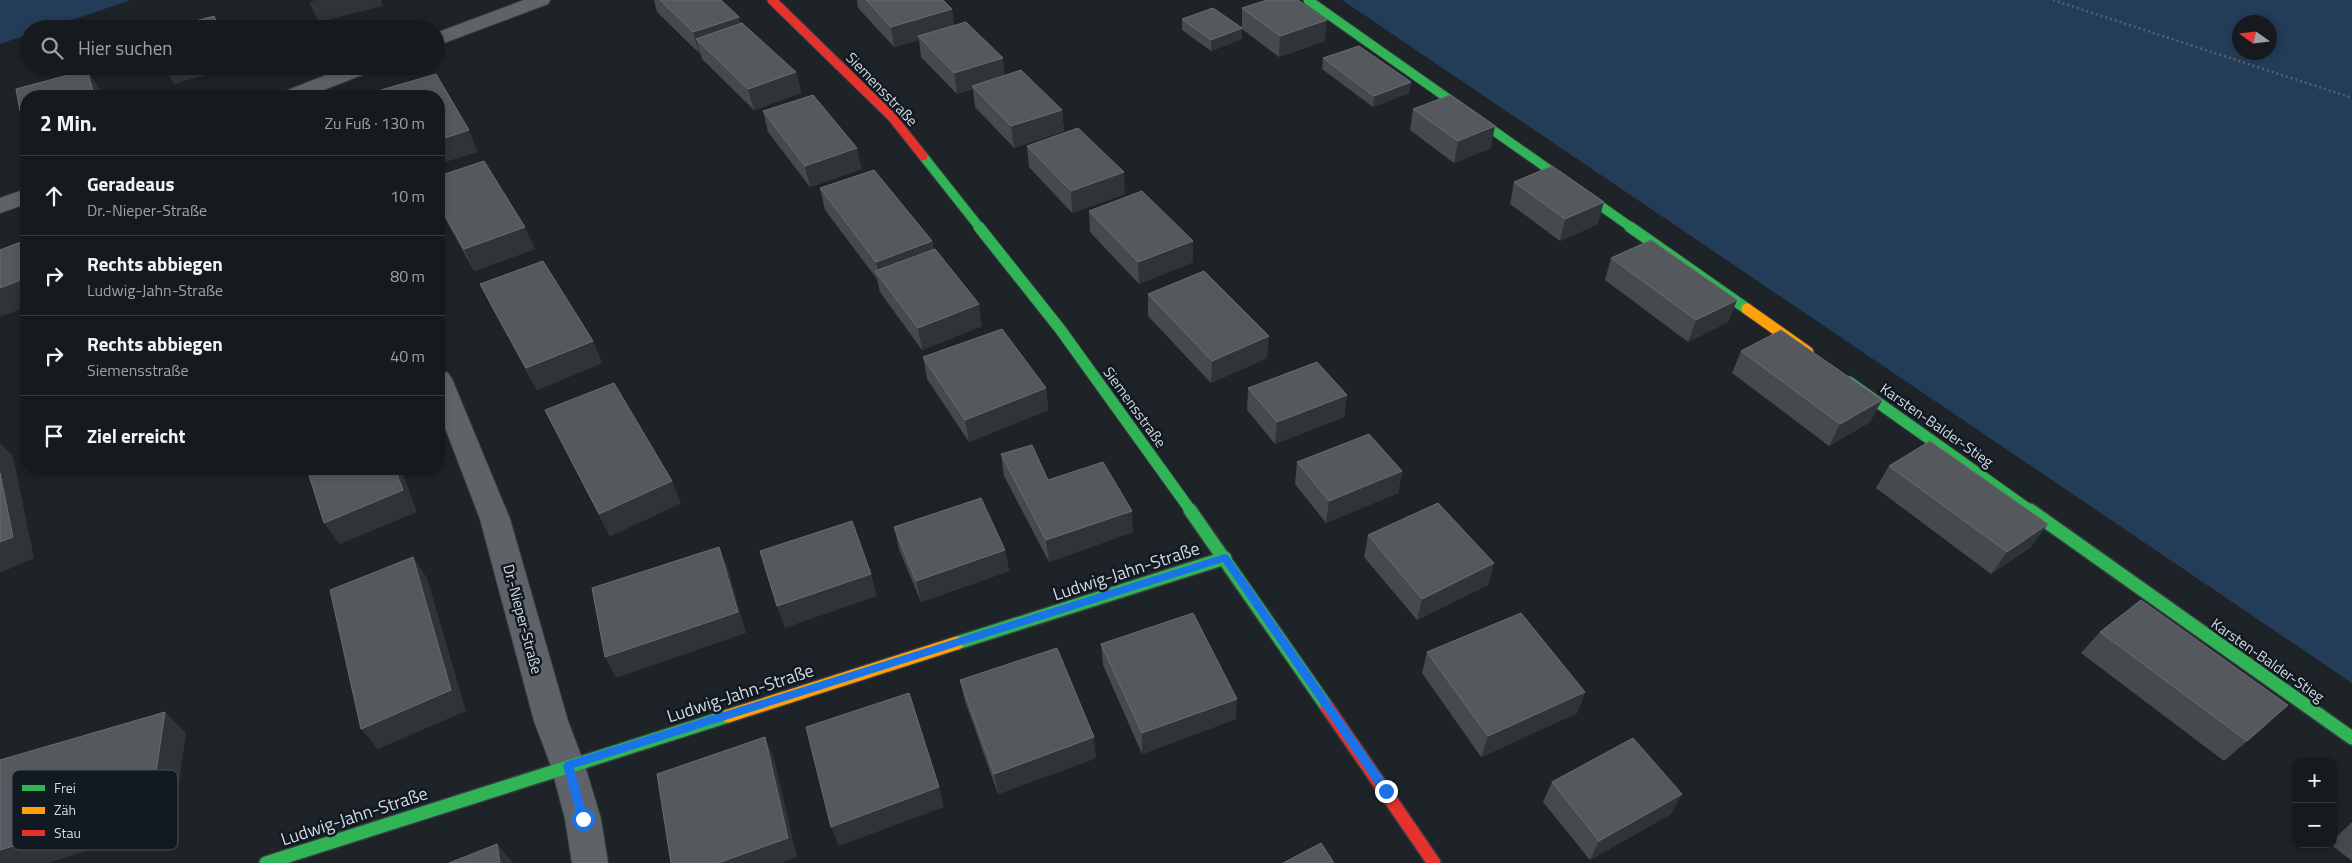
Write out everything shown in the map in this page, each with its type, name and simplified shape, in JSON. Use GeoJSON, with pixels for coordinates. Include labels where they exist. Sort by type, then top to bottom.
{"type":"FeatureCollection","features":[{"type":"Feature","properties":{"kind":"street"},"geometry":{"type":"LineString","coordinates":[[445,37],[541,0]]}},
{"type":"Feature","properties":{"kind":"street","name":"Siemensstraße"},"geometry":{"type":"LineString","coordinates":[[772,0],[892,117],[1060,329],[1225,558],[1434,863]]}},
{"type":"Feature","properties":{"kind":"street"},"geometry":{"type":"LineString","coordinates":[[1308,0],[1819,360]]}},
{"type":"Feature","properties":{"kind":"street"},"geometry":{"type":"LineString","coordinates":[[311,90],[346,75]]}},
{"type":"Feature","properties":{"kind":"street"},"geometry":{"type":"LineString","coordinates":[[0,206],[20,198]]}},
{"type":"Feature","properties":{"kind":"street","name":"Karsten-Balder-Stieg"},"geometry":{"type":"LineString","coordinates":[[1843,377],[2352,738]]}},
{"type":"Feature","properties":{"kind":"street","name":"Dr.-Nieper-Straße"},"geometry":{"type":"LineString","coordinates":[[445,394],[495,519],[551,721],[568,766],[583,819],[590,863]]}},
{"type":"Feature","properties":{"kind":"street","name":"Ludwig-Jahn-Straße"},"geometry":{"type":"LineString","coordinates":[[266,863],[1225,558]]}},
{"type":"Feature","properties":{"kind":"path"},"geometry":{"type":"LineString","coordinates":[[2052,0],[2352,98]]}},
{"type":"Feature","properties":{"kind":"shaded area"},"geometry":{"type":"Polygon","coordinates":[[[0,0],[131,0],[72,20],[20,20],[20,37],[0,44],[0,0]]]}},
{"type":"Feature","properties":{"kind":"shaded area"},"geometry":{"type":"Polygon","coordinates":[[[1342,0],[2352,0],[2352,683],[1342,0]]]}},
{"type":"Feature","properties":{"kind":"building"},"geometry":{"type":"Polygon","coordinates":[[[660,0],[721,0],[739,17],[693,32],[660,0]]]}},
{"type":"Feature","properties":{"kind":"building"},"geometry":{"type":"Polygon","coordinates":[[[866,0],[943,0],[952,9],[891,27],[866,0]]]}},
{"type":"Feature","properties":{"kind":"building"},"geometry":{"type":"Polygon","coordinates":[[[1267,0],[1298,0],[1327,20],[1280,36],[1242,8],[1267,0]]]}},
{"type":"Feature","properties":{"kind":"building"},"geometry":{"type":"Polygon","coordinates":[[[1213,8],[1242,28],[1211,40],[1182,19],[1213,8]]]}},
{"type":"Feature","properties":{"kind":"building"},"geometry":{"type":"Polygon","coordinates":[[[214,16],[216,20],[199,20],[214,16]]]}},
{"type":"Feature","properties":{"kind":"building"},"geometry":{"type":"Polygon","coordinates":[[[966,22],[1003,58],[954,73],[918,36],[966,22]]]}},
{"type":"Feature","properties":{"kind":"building"},"geometry":{"type":"Polygon","coordinates":[[[742,23],[796,72],[748,89],[696,39],[742,23]]]}},
{"type":"Feature","properties":{"kind":"building"},"geometry":{"type":"Polygon","coordinates":[[[1359,46],[1411,82],[1374,96],[1323,58],[1359,46]]]}},
{"type":"Feature","properties":{"kind":"building"},"geometry":{"type":"Polygon","coordinates":[[[1021,70],[1062,110],[1011,126],[972,86],[1021,70]]]}},
{"type":"Feature","properties":{"kind":"building"},"geometry":{"type":"Polygon","coordinates":[[[68,75],[88,75],[93,90],[20,90],[20,111],[16,89],[68,75]]]}},
{"type":"Feature","properties":{"kind":"building"},"geometry":{"type":"Polygon","coordinates":[[[437,75],[469,130],[445,138],[445,90],[381,90],[437,75]]]}},
{"type":"Feature","properties":{"kind":"building"},"geometry":{"type":"Polygon","coordinates":[[[813,95],[857,148],[805,166],[763,111],[813,95]]]}},
{"type":"Feature","properties":{"kind":"building"},"geometry":{"type":"Polygon","coordinates":[[[1450,95],[1495,126],[1458,141],[1413,109],[1450,95]]]}},
{"type":"Feature","properties":{"kind":"building"},"geometry":{"type":"Polygon","coordinates":[[[1078,128],[1124,172],[1071,191],[1027,146],[1078,128]]]}},
{"type":"Feature","properties":{"kind":"building"},"geometry":{"type":"Polygon","coordinates":[[[484,161],[525,227],[464,249],[445,216],[445,174],[484,161]]]}},
{"type":"Feature","properties":{"kind":"building"},"geometry":{"type":"Polygon","coordinates":[[[1552,166],[1604,202],[1565,219],[1514,182],[1552,166]]]}},
{"type":"Feature","properties":{"kind":"building"},"geometry":{"type":"Polygon","coordinates":[[[874,170],[932,241],[876,262],[820,188],[874,170]]]}},
{"type":"Feature","properties":{"kind":"building"},"geometry":{"type":"Polygon","coordinates":[[[1142,191],[1193,241],[1138,262],[1089,211],[1142,191]]]}},
{"type":"Feature","properties":{"kind":"building"},"geometry":{"type":"Polygon","coordinates":[[[1651,240],[1737,300],[1696,320],[1611,258],[1651,240]]]}},
{"type":"Feature","properties":{"kind":"building"},"geometry":{"type":"Polygon","coordinates":[[[20,242],[20,280],[0,288],[0,250],[20,242]]]}},
{"type":"Feature","properties":{"kind":"building"},"geometry":{"type":"Polygon","coordinates":[[[935,249],[979,304],[918,328],[875,271],[935,249]]]}},
{"type":"Feature","properties":{"kind":"building"},"geometry":{"type":"Polygon","coordinates":[[[543,261],[593,341],[526,368],[480,284],[543,261]]]}},
{"type":"Feature","properties":{"kind":"building"},"geometry":{"type":"Polygon","coordinates":[[[1204,271],[1269,336],[1212,361],[1148,294],[1204,271]]]}},
{"type":"Feature","properties":{"kind":"building"},"geometry":{"type":"Polygon","coordinates":[[[1002,329],[1046,388],[965,420],[923,357],[1002,329]]]}},
{"type":"Feature","properties":{"kind":"building"},"geometry":{"type":"Polygon","coordinates":[[[1781,330],[1882,400],[1840,424],[1741,351],[1781,330]]]}},
{"type":"Feature","properties":{"kind":"building"},"geometry":{"type":"Polygon","coordinates":[[[1317,362],[1347,395],[1277,422],[1248,388],[1317,362]]]}},
{"type":"Feature","properties":{"kind":"building"},"geometry":{"type":"Polygon","coordinates":[[[614,383],[672,481],[599,514],[545,410],[614,383]]]}},
{"type":"Feature","properties":{"kind":"building"},"geometry":{"type":"Polygon","coordinates":[[[1369,434],[1402,471],[1329,501],[1297,462],[1369,434]]]}},
{"type":"Feature","properties":{"kind":"building"},"geometry":{"type":"Polygon","coordinates":[[[1930,441],[2048,524],[2007,552],[1889,466],[1930,441]]]}},
{"type":"Feature","properties":{"kind":"building"},"geometry":{"type":"Polygon","coordinates":[[[1032,445],[1048,480],[1103,462],[1132,511],[1046,540],[1001,454],[1032,445]]]}},
{"type":"Feature","properties":{"kind":"building"},"geometry":{"type":"Polygon","coordinates":[[[0,473],[13,537],[0,542],[0,473]]]}},
{"type":"Feature","properties":{"kind":"building"},"geometry":{"type":"Polygon","coordinates":[[[309,475],[397,475],[403,490],[324,523],[309,475]]]}},
{"type":"Feature","properties":{"kind":"building"},"geometry":{"type":"Polygon","coordinates":[[[981,498],[1005,550],[916,581],[894,527],[981,498]]]}},
{"type":"Feature","properties":{"kind":"building"},"geometry":{"type":"Polygon","coordinates":[[[1438,503],[1494,563],[1422,599],[1368,535],[1438,503]]]}},
{"type":"Feature","properties":{"kind":"building"},"geometry":{"type":"Polygon","coordinates":[[[852,521],[871,574],[777,606],[760,551],[852,521]]]}},
{"type":"Feature","properties":{"kind":"building"},"geometry":{"type":"Polygon","coordinates":[[[719,547],[738,612],[605,657],[592,588],[719,547]]]}},
{"type":"Feature","properties":{"kind":"building"},"geometry":{"type":"Polygon","coordinates":[[[413,557],[451,690],[361,729],[330,590],[413,557]]]}},
{"type":"Feature","properties":{"kind":"building"},"geometry":{"type":"Polygon","coordinates":[[[2141,600],[2288,705],[2247,741],[2100,632],[2141,600]]]}},
{"type":"Feature","properties":{"kind":"building"},"geometry":{"type":"Polygon","coordinates":[[[1193,613],[1237,699],[1142,733],[1101,644],[1193,613]]]}},
{"type":"Feature","properties":{"kind":"building"},"geometry":{"type":"Polygon","coordinates":[[[1521,613],[1585,692],[1488,736],[1427,652],[1521,613]]]}},
{"type":"Feature","properties":{"kind":"building"},"geometry":{"type":"Polygon","coordinates":[[[1057,648],[1094,737],[994,774],[960,680],[1057,648]]]}},
{"type":"Feature","properties":{"kind":"building"},"geometry":{"type":"Polygon","coordinates":[[[909,693],[939,787],[831,827],[806,727],[909,693]]]}},
{"type":"Feature","properties":{"kind":"building"},"geometry":{"type":"Polygon","coordinates":[[[165,712],[156,770],[12,770],[12,846],[0,850],[0,760],[165,712]]]}},
{"type":"Feature","properties":{"kind":"building"},"geometry":{"type":"Polygon","coordinates":[[[765,737],[788,838],[718,863],[671,863],[657,774],[765,737]]]}},
{"type":"Feature","properties":{"kind":"building"},"geometry":{"type":"Polygon","coordinates":[[[1633,738],[1682,794],[1599,841],[1552,782],[1633,738]]]}},
{"type":"Feature","properties":{"kind":"building"},"geometry":{"type":"Polygon","coordinates":[[[1321,843],[1334,863],[1283,863],[1321,843]]]}},
{"type":"Feature","properties":{"kind":"building"},"geometry":{"type":"Polygon","coordinates":[[[497,844],[500,863],[449,863],[497,844]]]}},
{"type":"Feature","properties":{"kind":"traffic: fast"},"geometry":{"type":"LineString","coordinates":[[1308,0],[1747,309]]}},
{"type":"Feature","properties":{"kind":"traffic: fast"},"geometry":{"type":"LineString","coordinates":[[923,156],[1060,329],[1225,558],[1327,707]]}},
{"type":"Feature","properties":{"kind":"traffic: fast"},"geometry":{"type":"LineString","coordinates":[[1849,382],[2352,738]]}},
{"type":"Feature","properties":{"kind":"traffic: fast"},"geometry":{"type":"LineString","coordinates":[[957,643],[1225,558]]}},
{"type":"Feature","properties":{"kind":"traffic: fast"},"geometry":{"type":"LineString","coordinates":[[266,863],[728,716]]}},
{"type":"Feature","properties":{"kind":"traffic: slow"},"geometry":{"type":"LineString","coordinates":[[1747,309],[1808,352]]}},
{"type":"Feature","properties":{"kind":"traffic: slow"},"geometry":{"type":"LineString","coordinates":[[728,716],[957,643]]}},
{"type":"Feature","properties":{"kind":"traffic: jam"},"geometry":{"type":"LineString","coordinates":[[772,0],[892,117],[923,156]]}},
{"type":"Feature","properties":{"kind":"traffic: jam"},"geometry":{"type":"LineString","coordinates":[[1327,707],[1434,863]]}},
{"type":"Feature","properties":{"kind":"route"},"geometry":{"type":"LineString","coordinates":[[583,819],[568,766],[1225,558],[1386,791]]}}]}
